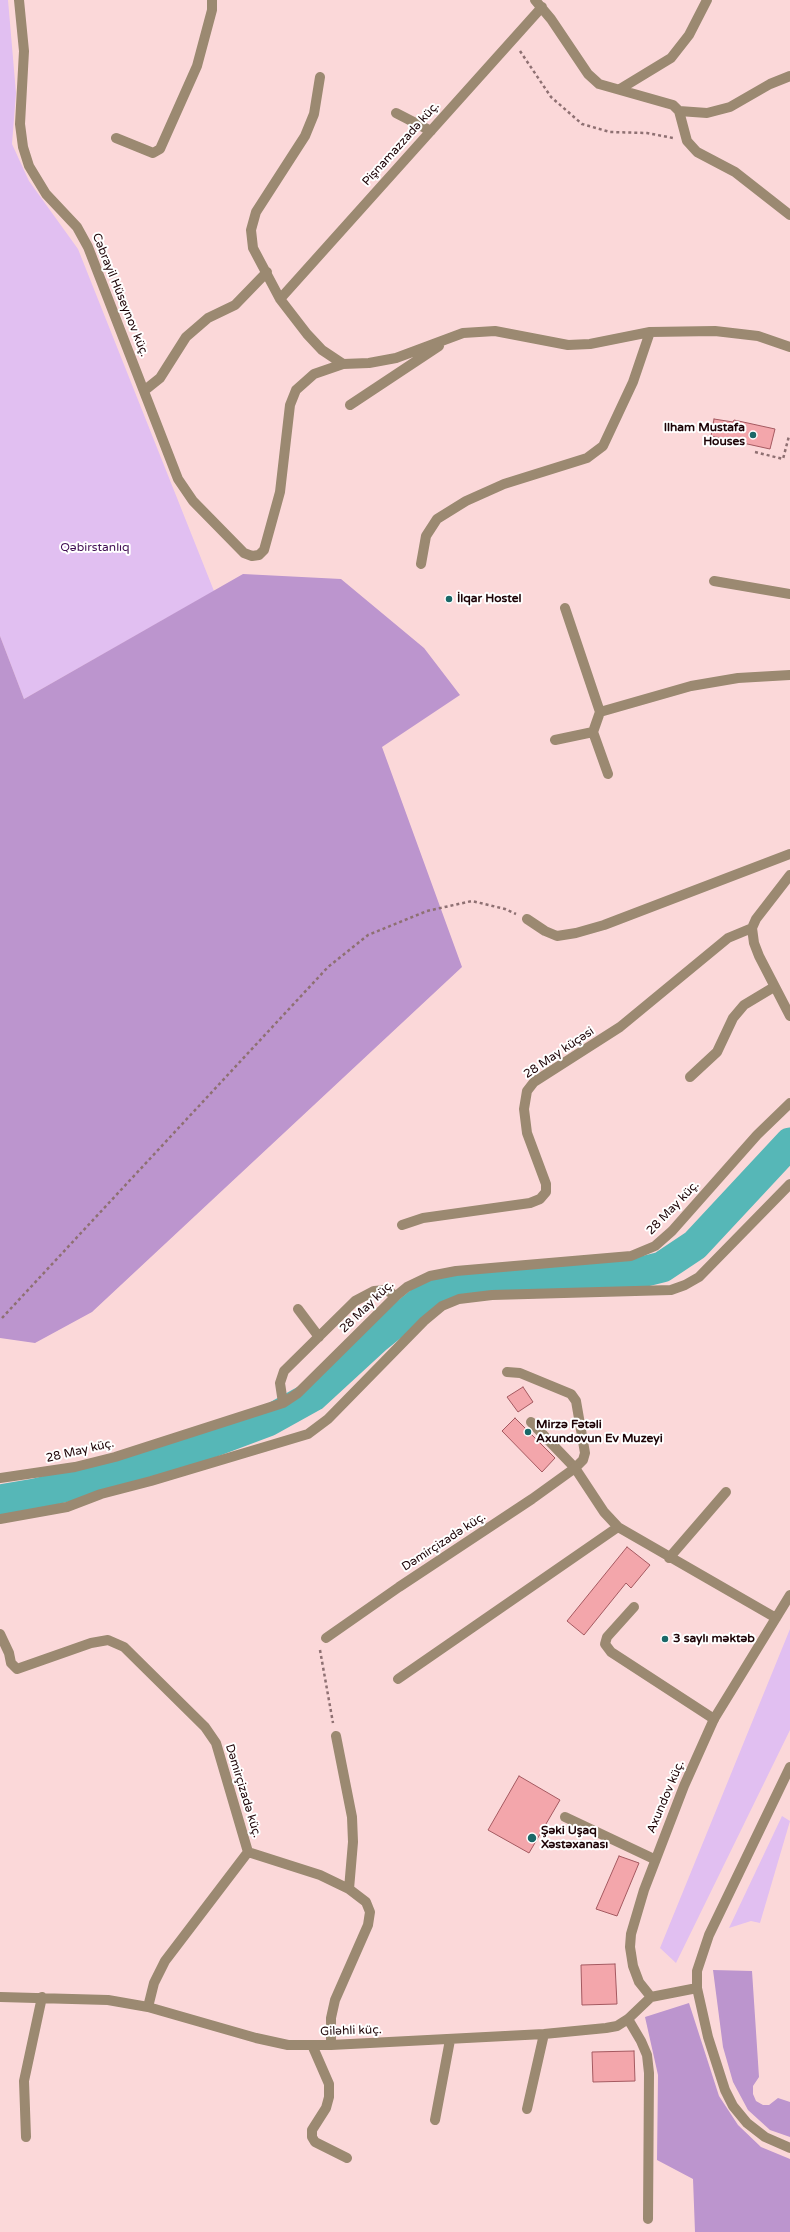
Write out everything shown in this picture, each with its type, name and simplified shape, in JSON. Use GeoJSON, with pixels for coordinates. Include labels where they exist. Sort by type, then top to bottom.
{"type":"FeatureCollection","features":[{"type":"Feature","properties":{"kind":"street","name":"Cəbrayil Hüseynov küç."},"geometry":{"type":"LineString","coordinates":[[19,0],[24,51],[20,124],[23,147],[29,166],[46,194],[77,227],[88,247],[145,390],[178,479],[198,506],[244,553],[252,556],[259,555],[264,550],[280,492],[290,405],[296,390],[314,374],[343,364]]}},
{"type":"Feature","properties":{"kind":"street"},"geometry":{"type":"LineString","coordinates":[[116,138],[153,153],[160,149],[197,66],[212,10],[212,0]]}},
{"type":"Feature","properties":{"kind":"street"},"geometry":{"type":"LineString","coordinates":[[620,89],[671,58],[690,35],[707,0]]}},
{"type":"Feature","properties":{"kind":"street","name":"Pişnamazzadə küç."},"geometry":{"type":"LineString","coordinates":[[280,299],[513,39],[538,3],[588,74],[599,84],[665,101],[674,105],[679,111]]}},
{"type":"Feature","properties":{"kind":"street"},"geometry":{"type":"LineString","coordinates":[[790,76],[770,84],[730,107],[707,113],[679,111],[687,141],[697,152],[735,172],[790,215]]}},
{"type":"Feature","properties":{"kind":"street"},"geometry":{"type":"LineString","coordinates":[[320,77],[314,114],[305,136],[256,212],[251,230],[253,248],[280,299],[307,334],[322,350],[343,364],[369,363],[396,358],[462,334],[495,331],[568,345],[590,344],[650,332],[715,331],[758,336],[790,347]]}},
{"type":"Feature","properties":{"kind":"street"},"geometry":{"type":"LineString","coordinates":[[396,113],[431,131]]}},
{"type":"Feature","properties":{"kind":"street"},"geometry":{"type":"LineString","coordinates":[[145,390],[160,378],[186,337],[208,318],[236,305],[267,272]]}},
{"type":"Feature","properties":{"kind":"street"},"geometry":{"type":"LineString","coordinates":[[421,564],[426,536],[437,519],[466,501],[504,484],[587,458],[604,446],[633,382],[650,332]]}},
{"type":"Feature","properties":{"kind":"street"},"geometry":{"type":"LineString","coordinates":[[350,405],[435,350],[445,340]]}},
{"type":"Feature","properties":{"kind":"street"},"geometry":{"type":"LineString","coordinates":[[714,580],[790,594]]}},
{"type":"Feature","properties":{"kind":"street"},"geometry":{"type":"LineString","coordinates":[[565,608],[600,712],[593,732],[608,774]]}},
{"type":"Feature","properties":{"kind":"street"},"geometry":{"type":"LineString","coordinates":[[600,712],[691,686],[738,678],[790,675]]}},
{"type":"Feature","properties":{"kind":"street"},"geometry":{"type":"LineString","coordinates":[[555,740],[593,732]]}},
{"type":"Feature","properties":{"kind":"street"},"geometry":{"type":"LineString","coordinates":[[527,919],[545,931],[556,936],[576,933],[604,926],[790,854]]}},
{"type":"Feature","properties":{"kind":"street"},"geometry":{"type":"LineString","coordinates":[[790,875],[756,919],[752,928],[754,943],[759,956],[790,1016]]}},
{"type":"Feature","properties":{"kind":"street","name":"28 May küçəsi"},"geometry":{"type":"LineString","coordinates":[[402,1225],[431,1216],[530,1202],[540,1199],[546,1192],[546,1184],[527,1133],[524,1109],[527,1091],[534,1082],[620,1027],[728,938],[752,928]]}},
{"type":"Feature","properties":{"kind":"street"},"geometry":{"type":"LineString","coordinates":[[690,1077],[717,1052],[733,1018],[744,1005],[774,987]]}},
{"type":"Feature","properties":{"kind":"street","name":"28 May küç."},"geometry":{"type":"LineString","coordinates":[[0,1478],[75,1467],[283,1403],[298,1393],[396,1296],[408,1287],[430,1276],[456,1271],[631,1256],[655,1246],[672,1231],[757,1135],[790,1104]]}},
{"type":"Feature","properties":{"kind":"street"},"geometry":{"type":"LineString","coordinates":[[0,1519],[67,1507],[101,1494],[151,1481],[308,1434],[328,1419],[424,1321],[442,1306],[459,1300],[492,1295],[671,1290],[685,1285],[699,1276],[790,1184]]}},
{"type":"Feature","properties":{"kind":"street"},"geometry":{"type":"LineString","coordinates":[[283,1403],[280,1383],[284,1371],[355,1301],[374,1291],[386,1290],[396,1296]]}},
{"type":"Feature","properties":{"kind":"street"},"geometry":{"type":"LineString","coordinates":[[298,1309],[319,1337]]}},
{"type":"Feature","properties":{"kind":"street"},"geometry":{"type":"LineString","coordinates":[[507,1372],[520,1373],[565,1390],[576,1401],[585,1453],[583,1460],[575,1468]]}},
{"type":"Feature","properties":{"kind":"street"},"geometry":{"type":"LineString","coordinates":[[531,1422],[575,1468],[604,1512],[618,1527],[669,1558],[776,1618]]}},
{"type":"Feature","properties":{"kind":"street","name":"Dəmirçizadə küç."},"geometry":{"type":"LineString","coordinates":[[326,1638],[399,1587],[532,1499],[575,1468]]}},
{"type":"Feature","properties":{"kind":"street"},"geometry":{"type":"LineString","coordinates":[[669,1558],[726,1492]]}},
{"type":"Feature","properties":{"kind":"street"},"geometry":{"type":"LineString","coordinates":[[398,1679],[618,1527]]}},
{"type":"Feature","properties":{"kind":"street","name":"Axundov küç."},"geometry":{"type":"LineString","coordinates":[[651,1997],[639,1982],[633,1966],[630,1947],[636,1912],[654,1859],[714,1719],[790,1595]]}},
{"type":"Feature","properties":{"kind":"street"},"geometry":{"type":"LineString","coordinates":[[634,1607],[607,1638],[605,1644],[611,1652],[714,1719]]}},
{"type":"Feature","properties":{"kind":"street","name":"Dəmirçizadə küç."},"geometry":{"type":"LineString","coordinates":[[0,1634],[9,1652],[11,1663],[17,1669],[91,1643],[108,1640],[124,1646],[205,1727],[216,1743],[248,1852],[320,1875],[349,1889],[366,1902],[370,1912],[368,1925],[335,2000],[331,2018],[331,2045]]}},
{"type":"Feature","properties":{"kind":"street"},"geometry":{"type":"LineString","coordinates":[[336,1736],[352,1817],[354,1842],[349,1889]]}},
{"type":"Feature","properties":{"kind":"street"},"geometry":{"type":"LineString","coordinates":[[790,1767],[709,1935],[697,1971],[697,1988],[718,2070],[725,2090],[734,2106],[747,2123],[757,2131],[790,2148]]}},
{"type":"Feature","properties":{"kind":"street"},"geometry":{"type":"LineString","coordinates":[[565,1817],[654,1859]]}},
{"type":"Feature","properties":{"kind":"street"},"geometry":{"type":"LineString","coordinates":[[148,2007],[154,1983],[165,1961],[248,1852]]}},
{"type":"Feature","properties":{"kind":"street"},"geometry":{"type":"LineString","coordinates":[[651,1997],[697,1988]]}},
{"type":"Feature","properties":{"kind":"street","name":"Giləhli küç."},"geometry":{"type":"LineString","coordinates":[[0,1997],[108,2000],[148,2007],[256,2038],[288,2045],[331,2045],[450,2040],[544,2034],[606,2028],[617,2026],[628,2019],[651,1997]]}},
{"type":"Feature","properties":{"kind":"street"},"geometry":{"type":"LineString","coordinates":[[26,2137],[24,2081],[42,1997]]}},
{"type":"Feature","properties":{"kind":"street"},"geometry":{"type":"LineString","coordinates":[[628,2019],[642,2041],[647,2055],[649,2073],[648,2219]]}},
{"type":"Feature","properties":{"kind":"street"},"geometry":{"type":"LineString","coordinates":[[527,2109],[544,2034]]}},
{"type":"Feature","properties":{"kind":"street"},"geometry":{"type":"LineString","coordinates":[[435,2120],[450,2040]]}},
{"type":"Feature","properties":{"kind":"street"},"geometry":{"type":"LineString","coordinates":[[312,2045],[329,2084],[329,2097],[326,2108],[312,2130],[312,2137],[315,2142],[346,2158]]}},
{"type":"Feature","properties":{"kind":"path"},"geometry":{"type":"LineString","coordinates":[[513,39],[551,97],[582,124],[610,132],[647,133],[687,141]]}},
{"type":"Feature","properties":{"kind":"path"},"geometry":{"type":"LineString","coordinates":[[755,452],[783,459],[789,436]]}},
{"type":"Feature","properties":{"kind":"path"},"geometry":{"type":"LineString","coordinates":[[2,1318],[297,999],[328,967],[368,935],[427,911],[472,901],[505,909],[527,919]]}},
{"type":"Feature","properties":{"kind":"path"},"geometry":{"type":"LineString","coordinates":[[326,1638],[320,1648],[320,1655],[336,1736]]}},
{"type":"Feature","properties":{"kind":"green space","name":"Qəbirstanlıq"},"geometry":{"type":"Polygon","coordinates":[[[0,0],[8,0],[16,93],[12,144],[29,181],[78,249],[214,591],[24,699],[0,636],[0,0]]]}},
{"type":"Feature","properties":{"kind":"green space"},"geometry":{"type":"Polygon","coordinates":[[[790,1629],[790,1730],[676,1963],[660,1948],[790,1629]]]}},
{"type":"Feature","properties":{"kind":"green space"},"geometry":{"type":"Polygon","coordinates":[[[782,1816],[790,1821],[760,1923],[751,1921],[729,1928],[782,1816]]]}},
{"type":"Feature","properties":{"kind":"shaded area"},"geometry":{"type":"Polygon","coordinates":[[[243,574],[341,579],[424,648],[460,695],[382,747],[462,967],[92,1312],[35,1343],[0,1338],[0,636],[24,699],[243,574]]]}},
{"type":"Feature","properties":{"kind":"shaded area"},"geometry":{"type":"Polygon","coordinates":[[[713,1970],[752,1971],[759,2077],[753,2086],[753,2094],[756,2101],[763,2105],[769,2105],[778,2098],[790,2102],[790,2137],[770,2130],[748,2110],[733,2082],[723,2047],[713,1970]]]}},
{"type":"Feature","properties":{"kind":"shaded area"},"geometry":{"type":"Polygon","coordinates":[[[689,2003],[719,2096],[738,2125],[761,2147],[790,2159],[790,2232],[695,2232],[693,2179],[657,2160],[658,2075],[645,2017],[689,2003]]]}},
{"type":"Feature","properties":{"kind":"building"},"geometry":{"type":"Polygon","coordinates":[[[714,419],[733,422],[734,420],[775,429],[770,449],[711,436],[714,419]]]}},
{"type":"Feature","properties":{"kind":"building"},"geometry":{"type":"Polygon","coordinates":[[[523,1387],[533,1402],[518,1412],[507,1397],[523,1387]]]}},
{"type":"Feature","properties":{"kind":"building"},"geometry":{"type":"Polygon","coordinates":[[[515,1418],[555,1458],[542,1472],[502,1431],[515,1418]]]}},
{"type":"Feature","properties":{"kind":"building"},"geometry":{"type":"Polygon","coordinates":[[[627,1547],[650,1565],[631,1588],[626,1583],[584,1635],[567,1621],[627,1547]]]}},
{"type":"Feature","properties":{"kind":"building"},"geometry":{"type":"Polygon","coordinates":[[[519,1776],[560,1800],[529,1853],[488,1830],[519,1776]]]}},
{"type":"Feature","properties":{"kind":"building"},"geometry":{"type":"Polygon","coordinates":[[[619,1856],[639,1863],[617,1916],[596,1909],[619,1856]]]}},
{"type":"Feature","properties":{"kind":"building"},"geometry":{"type":"Polygon","coordinates":[[[615,1964],[617,2004],[582,2005],[581,1965],[615,1964]]]}},
{"type":"Feature","properties":{"kind":"building"},"geometry":{"type":"Polygon","coordinates":[[[634,2051],[635,2081],[593,2082],[592,2052],[634,2051]]]}},
{"type":"Feature","properties":{"kind":"waterway"},"geometry":{"type":"LineString","coordinates":[[0,1500],[35,1494],[112,1475],[204,1445],[268,1421],[313,1396],[375,1339],[428,1296],[479,1281],[638,1273],[662,1267],[695,1245],[790,1143]]}},
{"type":"Feature","properties":{"kind":"place","name":"Ilham Mustafa Houses"},"geometry":{"type":"Point","coordinates":[753,435]}},
{"type":"Feature","properties":{"kind":"place","name":"İlqar Hostel"},"geometry":{"type":"Point","coordinates":[449,599]}},
{"type":"Feature","properties":{"kind":"place","name":"Mirzə Fətəli Axundovun Ev Muzeyi"},"geometry":{"type":"Point","coordinates":[528,1432]}},
{"type":"Feature","properties":{"kind":"place","name":"3 saylı məktəb"},"geometry":{"type":"Point","coordinates":[665,1639]}},
{"type":"Feature","properties":{"kind":"place","name":"Şəki Uşaq Xəstəxanası"},"geometry":{"type":"Point","coordinates":[532,1838]}}]}
